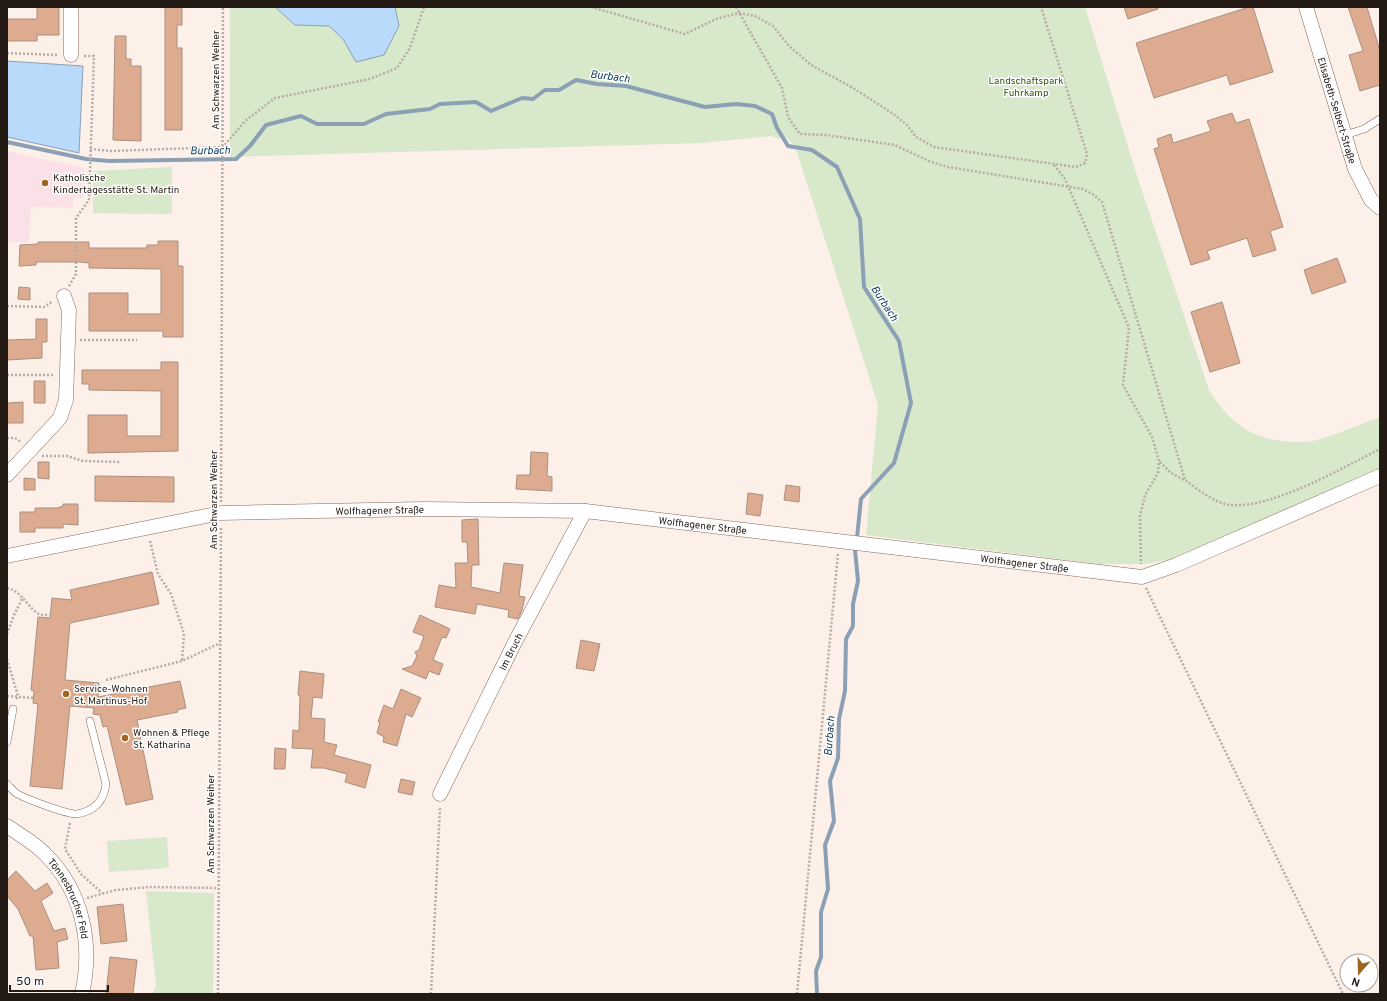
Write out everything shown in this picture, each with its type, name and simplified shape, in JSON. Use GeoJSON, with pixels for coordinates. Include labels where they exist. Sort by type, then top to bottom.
{"type":"FeatureCollection","features":[{"type":"Feature","properties":{"kind":"street"},"geometry":{"type":"LineString","coordinates":[[71,7],[71,55]]}},
{"type":"Feature","properties":{"kind":"street","name":"Elisabeth-Selbert-Straße"},"geometry":{"type":"LineString","coordinates":[[1306,7],[1355,169],[1371,200],[1380,208]]}},
{"type":"Feature","properties":{"kind":"street"},"geometry":{"type":"LineString","coordinates":[[7,474],[60,418],[66,400],[69,310],[64,296]]}},
{"type":"Feature","properties":{"kind":"street","name":"Wolfhagener Straße"},"geometry":{"type":"LineString","coordinates":[[7,556],[221,513],[423,509],[585,512],[1142,577],[1176,565],[1380,476]]}},
{"type":"Feature","properties":{"kind":"street","name":"Im Bruch"},"geometry":{"type":"LineString","coordinates":[[440,794],[515,642],[585,512]]}},
{"type":"Feature","properties":{"kind":"street","name":"Tönnesbrucher Feld"},"geometry":{"type":"LineString","coordinates":[[7,826],[46,854],[66,879],[76,900],[85,928],[86,972],[82,994]]}},
{"type":"Feature","properties":{"kind":"lane"},"geometry":{"type":"LineString","coordinates":[[1345,135],[1364,129],[1380,119]]}},
{"type":"Feature","properties":{"kind":"lane"},"geometry":{"type":"LineString","coordinates":[[7,742],[12,709]]}},
{"type":"Feature","properties":{"kind":"lane"},"geometry":{"type":"LineString","coordinates":[[7,784],[17,794],[54,809],[76,814],[98,806],[105,795],[106,784],[90,721]]}},
{"type":"Feature","properties":{"kind":"path","name":"Am Schwarzen Weiher"},"geometry":{"type":"LineString","coordinates":[[218,994],[223,7]]}},
{"type":"Feature","properties":{"kind":"path"},"geometry":{"type":"LineString","coordinates":[[90,149],[111,151],[223,147],[245,121],[275,98],[370,79],[397,68],[410,48],[424,7]]}},
{"type":"Feature","properties":{"kind":"path"},"geometry":{"type":"LineString","coordinates":[[591,7],[685,34],[716,19],[739,13],[755,16],[773,26],[789,46],[811,66],[852,88],[892,113],[907,126],[916,137],[934,147],[1076,168],[1085,163],[1086,154],[1041,7]]}},
{"type":"Feature","properties":{"kind":"path"},"geometry":{"type":"LineString","coordinates":[[736,7],[782,88],[788,117],[800,134],[826,134],[895,145],[929,161],[948,167],[1082,189],[1094,195],[1102,202],[1185,480]]}},
{"type":"Feature","properties":{"kind":"path"},"geometry":{"type":"LineString","coordinates":[[7,53],[94,56],[89,200],[76,218],[76,274],[64,296],[44,307],[7,306]]}},
{"type":"Feature","properties":{"kind":"path"},"geometry":{"type":"LineString","coordinates":[[1054,165],[1065,179],[1069,187],[1129,328],[1123,385],[1152,437],[1159,461],[1158,473],[1145,495],[1140,516],[1142,577],[1156,611],[1343,994]]}},
{"type":"Feature","properties":{"kind":"path"},"geometry":{"type":"LineString","coordinates":[[68,339],[137,340]]}},
{"type":"Feature","properties":{"kind":"path"},"geometry":{"type":"LineString","coordinates":[[7,375],[68,375]]}},
{"type":"Feature","properties":{"kind":"path"},"geometry":{"type":"LineString","coordinates":[[1159,461],[1171,473],[1215,499],[1229,505],[1251,504],[1277,498],[1380,449]]}},
{"type":"Feature","properties":{"kind":"path"},"geometry":{"type":"LineString","coordinates":[[23,456],[67,456],[83,461],[121,462]]}},
{"type":"Feature","properties":{"kind":"path"},"geometry":{"type":"LineString","coordinates":[[148,528],[158,574],[171,594],[184,634],[182,661]]}},
{"type":"Feature","properties":{"kind":"path"},"geometry":{"type":"LineString","coordinates":[[797,994],[839,542]]}},
{"type":"Feature","properties":{"kind":"path"},"geometry":{"type":"LineString","coordinates":[[7,588],[12,589],[40,614],[52,615]]}},
{"type":"Feature","properties":{"kind":"path"},"geometry":{"type":"LineString","coordinates":[[7,634],[14,615],[23,598]]}},
{"type":"Feature","properties":{"kind":"path"},"geometry":{"type":"LineString","coordinates":[[106,680],[182,661],[220,643]]}},
{"type":"Feature","properties":{"kind":"path"},"geometry":{"type":"LineString","coordinates":[[7,659],[18,696]]}},
{"type":"Feature","properties":{"kind":"path"},"geometry":{"type":"LineString","coordinates":[[7,696],[33,698]]}},
{"type":"Feature","properties":{"kind":"path"},"geometry":{"type":"LineString","coordinates":[[431,994],[440,794]]}},
{"type":"Feature","properties":{"kind":"path"},"geometry":{"type":"LineString","coordinates":[[76,814],[71,818],[65,850],[81,874],[103,894]]}},
{"type":"Feature","properties":{"kind":"path"},"geometry":{"type":"LineString","coordinates":[[76,900],[116,890],[150,887],[218,888]]}},
{"type":"Feature","properties":{"kind":"shaded area","name":"Katholische Kindertagesstätte St. Martin"},"geometry":{"type":"Polygon","coordinates":[[[7,151],[84,168],[83,198],[73,198],[73,208],[31,207],[29,242],[7,243],[7,151]]]}},
{"type":"Feature","properties":{"kind":"green space","name":"Landschaftspark Fuhrkamp"},"geometry":{"type":"Polygon","coordinates":[[[230,7],[1085,7],[1138,179],[1209,390],[1216,401],[1231,418],[1248,431],[1269,439],[1282,441],[1313,441],[1339,433],[1380,417],[1380,470],[1172,559],[1145,564],[1099,564],[866,535],[878,405],[795,146],[782,134],[780,139],[771,136],[703,143],[230,157],[230,7]]]}},
{"type":"Feature","properties":{"kind":"green space"},"geometry":{"type":"Polygon","coordinates":[[[172,167],[172,214],[93,213],[93,171],[172,167]]]}},
{"type":"Feature","properties":{"kind":"green space"},"geometry":{"type":"Polygon","coordinates":[[[167,837],[169,868],[109,872],[107,841],[167,837]]]}},
{"type":"Feature","properties":{"kind":"green space"},"geometry":{"type":"Polygon","coordinates":[[[146,891],[214,893],[213,994],[153,994],[156,985],[146,891]]]}},
{"type":"Feature","properties":{"kind":"water"},"geometry":{"type":"Polygon","coordinates":[[[275,7],[395,7],[399,26],[384,55],[356,62],[343,39],[329,26],[295,25],[275,7]]]}},
{"type":"Feature","properties":{"kind":"water"},"geometry":{"type":"Polygon","coordinates":[[[7,61],[83,66],[79,153],[7,137],[7,61]]]}},
{"type":"Feature","properties":{"kind":"building"},"geometry":{"type":"Polygon","coordinates":[[[37,7],[59,7],[59,35],[37,35],[37,41],[7,41],[7,19],[37,19],[37,7]]]}},
{"type":"Feature","properties":{"kind":"building"},"geometry":{"type":"Polygon","coordinates":[[[165,7],[182,7],[182,25],[177,25],[177,48],[182,48],[182,130],[165,130],[165,7]]]}},
{"type":"Feature","properties":{"kind":"building"},"geometry":{"type":"Polygon","coordinates":[[[1124,7],[1158,7],[1158,9],[1128,19],[1124,7]]]}},
{"type":"Feature","properties":{"kind":"building"},"geometry":{"type":"Polygon","coordinates":[[[1253,7],[1273,72],[1230,85],[1227,75],[1154,98],[1136,43],[1253,7]]]}},
{"type":"Feature","properties":{"kind":"building"},"geometry":{"type":"Polygon","coordinates":[[[1348,7],[1367,7],[1380,51],[1380,85],[1360,91],[1349,55],[1363,51],[1348,7]]]}},
{"type":"Feature","properties":{"kind":"building"},"geometry":{"type":"Polygon","coordinates":[[[115,36],[126,36],[126,59],[131,59],[131,66],[141,66],[141,141],[113,140],[115,36]]]}},
{"type":"Feature","properties":{"kind":"building"},"geometry":{"type":"Polygon","coordinates":[[[1232,113],[1236,123],[1249,119],[1283,227],[1270,231],[1276,250],[1253,257],[1247,238],[1207,251],[1210,259],[1191,265],[1154,149],[1159,147],[1157,139],[1171,134],[1173,143],[1211,131],[1207,121],[1232,113]]]}},
{"type":"Feature","properties":{"kind":"building"},"geometry":{"type":"Polygon","coordinates":[[[158,241],[178,241],[178,266],[183,266],[183,337],[163,337],[163,331],[89,331],[89,293],[128,293],[128,314],[161,314],[161,269],[89,268],[89,263],[80,262],[36,262],[36,265],[19,266],[20,245],[38,244],[38,242],[89,242],[89,248],[147,248],[147,245],[158,245],[158,241]]]}},
{"type":"Feature","properties":{"kind":"building"},"geometry":{"type":"Polygon","coordinates":[[[1337,258],[1346,282],[1312,294],[1304,270],[1337,258]]]}},
{"type":"Feature","properties":{"kind":"building"},"geometry":{"type":"Polygon","coordinates":[[[19,287],[30,288],[30,300],[18,299],[19,287]]]}},
{"type":"Feature","properties":{"kind":"building"},"geometry":{"type":"Polygon","coordinates":[[[1222,302],[1240,363],[1210,372],[1191,312],[1222,302]]]}},
{"type":"Feature","properties":{"kind":"building"},"geometry":{"type":"Polygon","coordinates":[[[36,319],[47,319],[47,342],[42,342],[42,358],[7,360],[7,340],[36,339],[36,319]]]}},
{"type":"Feature","properties":{"kind":"building"},"geometry":{"type":"Polygon","coordinates":[[[161,362],[178,362],[178,451],[88,453],[88,415],[127,415],[127,436],[161,436],[161,391],[89,390],[89,384],[82,384],[82,370],[161,370],[161,362]]]}},
{"type":"Feature","properties":{"kind":"building"},"geometry":{"type":"Polygon","coordinates":[[[34,381],[45,381],[45,403],[34,403],[34,381]]]}},
{"type":"Feature","properties":{"kind":"building"},"geometry":{"type":"Polygon","coordinates":[[[23,402],[23,423],[7,423],[7,403],[23,402]]]}},
{"type":"Feature","properties":{"kind":"building"},"geometry":{"type":"Polygon","coordinates":[[[531,452],[548,453],[547,476],[552,477],[552,491],[516,489],[517,475],[530,475],[531,452]]]}},
{"type":"Feature","properties":{"kind":"building"},"geometry":{"type":"Polygon","coordinates":[[[38,462],[49,462],[49,479],[38,478],[38,462]]]}},
{"type":"Feature","properties":{"kind":"building"},"geometry":{"type":"Polygon","coordinates":[[[95,476],[174,477],[174,502],[95,501],[95,476]]]}},
{"type":"Feature","properties":{"kind":"building"},"geometry":{"type":"Polygon","coordinates":[[[24,478],[35,479],[35,490],[24,490],[24,478]]]}},
{"type":"Feature","properties":{"kind":"building"},"geometry":{"type":"Polygon","coordinates":[[[786,485],[800,487],[799,502],[784,500],[786,485]]]}},
{"type":"Feature","properties":{"kind":"building"},"geometry":{"type":"Polygon","coordinates":[[[748,493],[763,495],[760,516],[746,514],[748,493]]]}},
{"type":"Feature","properties":{"kind":"building"},"geometry":{"type":"Polygon","coordinates":[[[63,504],[78,504],[78,525],[63,524],[63,528],[35,528],[35,532],[20,532],[20,512],[35,512],[35,508],[57,508],[63,506],[63,504]]]}},
{"type":"Feature","properties":{"kind":"building"},"geometry":{"type":"Polygon","coordinates":[[[478,519],[479,565],[472,565],[471,587],[500,593],[504,563],[523,565],[519,596],[525,597],[518,619],[508,617],[509,610],[477,604],[475,614],[435,607],[439,585],[456,588],[455,563],[468,563],[467,542],[462,542],[462,520],[478,519]]]}},
{"type":"Feature","properties":{"kind":"building"},"geometry":{"type":"Polygon","coordinates":[[[152,572],[159,604],[70,623],[65,680],[99,683],[98,697],[180,681],[186,708],[177,710],[178,712],[137,720],[153,799],[126,805],[107,726],[103,727],[100,715],[93,714],[94,708],[70,706],[62,789],[30,786],[38,704],[33,703],[34,691],[31,690],[38,617],[50,618],[52,598],[72,600],[70,590],[152,572]]]}},
{"type":"Feature","properties":{"kind":"building"},"geometry":{"type":"Polygon","coordinates":[[[420,615],[450,629],[446,638],[442,637],[433,660],[443,664],[439,675],[429,671],[426,679],[402,669],[412,666],[417,656],[415,652],[419,650],[424,636],[413,632],[420,615]]]}},
{"type":"Feature","properties":{"kind":"building"},"geometry":{"type":"Polygon","coordinates":[[[581,640],[600,644],[594,671],[576,668],[581,640]]]}},
{"type":"Feature","properties":{"kind":"building"},"geometry":{"type":"Polygon","coordinates":[[[300,671],[324,674],[322,698],[313,697],[311,718],[325,719],[324,742],[337,745],[334,755],[371,765],[365,788],[345,782],[347,774],[324,768],[311,768],[313,749],[292,748],[293,730],[299,731],[300,695],[298,695],[300,671]]]}},
{"type":"Feature","properties":{"kind":"building"},"geometry":{"type":"Polygon","coordinates":[[[401,689],[421,698],[412,717],[406,714],[397,746],[383,742],[384,737],[377,733],[380,722],[378,722],[384,705],[393,709],[401,689]]]}},
{"type":"Feature","properties":{"kind":"building"},"geometry":{"type":"Polygon","coordinates":[[[275,748],[286,749],[285,769],[274,769],[275,748]]]}},
{"type":"Feature","properties":{"kind":"building"},"geometry":{"type":"Polygon","coordinates":[[[401,779],[415,782],[412,795],[398,792],[401,779]]]}},
{"type":"Feature","properties":{"kind":"building"},"geometry":{"type":"Polygon","coordinates":[[[16,871],[35,891],[47,883],[53,893],[41,901],[54,931],[65,928],[68,939],[57,942],[59,968],[36,970],[33,936],[30,936],[18,909],[7,896],[7,880],[16,871]]]}},
{"type":"Feature","properties":{"kind":"building"},"geometry":{"type":"Polygon","coordinates":[[[123,904],[127,941],[101,944],[97,907],[123,904]]]}},
{"type":"Feature","properties":{"kind":"building"},"geometry":{"type":"Polygon","coordinates":[[[110,957],[137,960],[133,994],[106,994],[110,957]]]}},
{"type":"Feature","properties":{"kind":"waterway","name":"Burbach"},"geometry":{"type":"LineString","coordinates":[[7,142],[86,159],[109,161],[236,159],[250,146],[266,125],[301,116],[317,124],[364,124],[386,114],[430,109],[440,104],[476,102],[491,111],[522,98],[533,99],[545,90],[559,90],[576,80],[597,84],[626,86],[705,107],[736,104],[755,106],[772,114],[777,128],[788,146],[812,150],[837,167],[860,219],[864,287],[899,341],[911,403],[894,463],[861,499],[857,538]]}},
{"type":"Feature","properties":{"kind":"waterway","name":"Burbach"},"geometry":{"type":"LineString","coordinates":[[817,994],[816,971],[821,957],[821,912],[828,889],[825,845],[834,821],[830,781],[838,758],[839,719],[845,691],[846,639],[853,626],[853,604],[858,581],[855,550]]}},
{"type":"Feature","properties":{"kind":"place","name":"Katholische Kindertagesstätte St. Martin"},"geometry":{"type":"Point","coordinates":[45,183]}},
{"type":"Feature","properties":{"kind":"place","name":"Service-Wohnen St. Martinus-Hof"},"geometry":{"type":"Point","coordinates":[66,694]}},
{"type":"Feature","properties":{"kind":"place","name":"Wohnen & Pflege St. Katharina"},"geometry":{"type":"Point","coordinates":[125,738]}}]}
